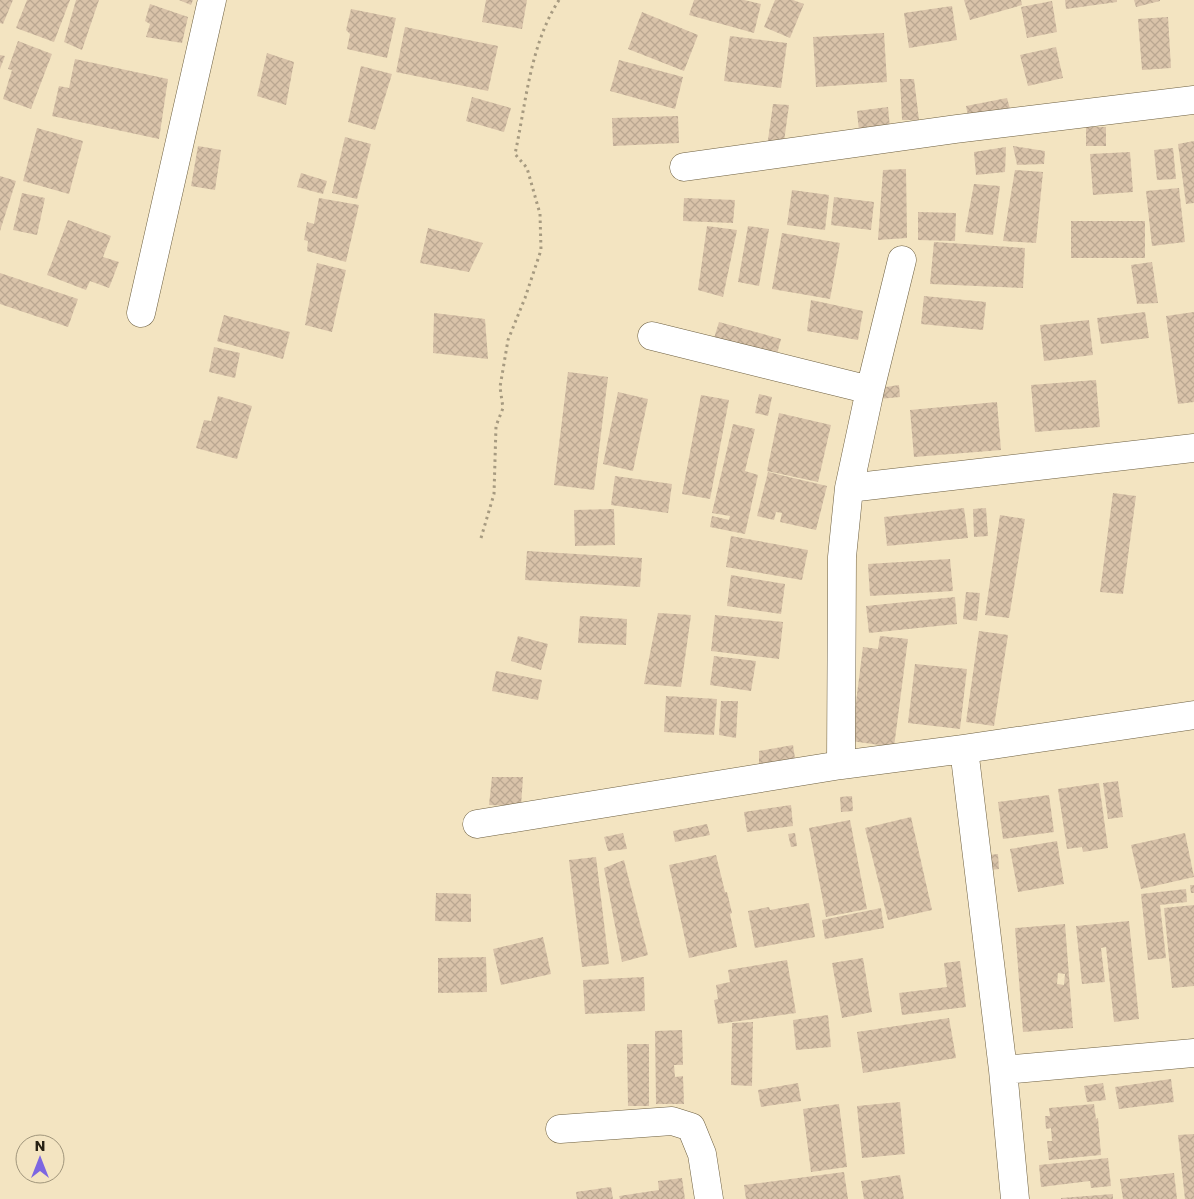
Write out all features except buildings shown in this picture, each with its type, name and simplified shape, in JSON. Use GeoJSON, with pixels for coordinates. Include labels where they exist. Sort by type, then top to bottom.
{"type":"FeatureCollection","features":[{"type":"Feature","properties":{"kind":"street"},"geometry":{"type":"LineString","coordinates":[[141,313],[212,0]]}},
{"type":"Feature","properties":{"kind":"street"},"geometry":{"type":"LineString","coordinates":[[684,168],[956,129],[1194,100]]}},
{"type":"Feature","properties":{"kind":"street"},"geometry":{"type":"LineString","coordinates":[[841,765],[842,557],[849,488],[870,390],[902,260]]}},
{"type":"Feature","properties":{"kind":"street"},"geometry":{"type":"LineString","coordinates":[[652,336],[870,390]]}},
{"type":"Feature","properties":{"kind":"street"},"geometry":{"type":"LineString","coordinates":[[849,488],[1194,448]]}},
{"type":"Feature","properties":{"kind":"street"},"geometry":{"type":"LineString","coordinates":[[477,824],[841,765],[964,750],[1194,714]]}},
{"type":"Feature","properties":{"kind":"street"},"geometry":{"type":"LineString","coordinates":[[964,750],[1003,1070],[1015,1199]]}},
{"type":"Feature","properties":{"kind":"street"},"geometry":{"type":"LineString","coordinates":[[1003,1070],[1194,1053]]}},
{"type":"Feature","properties":{"kind":"street"},"geometry":{"type":"LineString","coordinates":[[560,1129],[672,1121],[691,1127],[702,1154],[709,1199]]}},
{"type":"Feature","properties":{"kind":"path"},"geometry":{"type":"LineString","coordinates":[[481,538],[494,494],[496,426],[503,408],[500,387],[508,340],[525,298],[541,250],[540,214],[526,168],[515,154],[533,64],[544,30],[559,0]]}}]}
